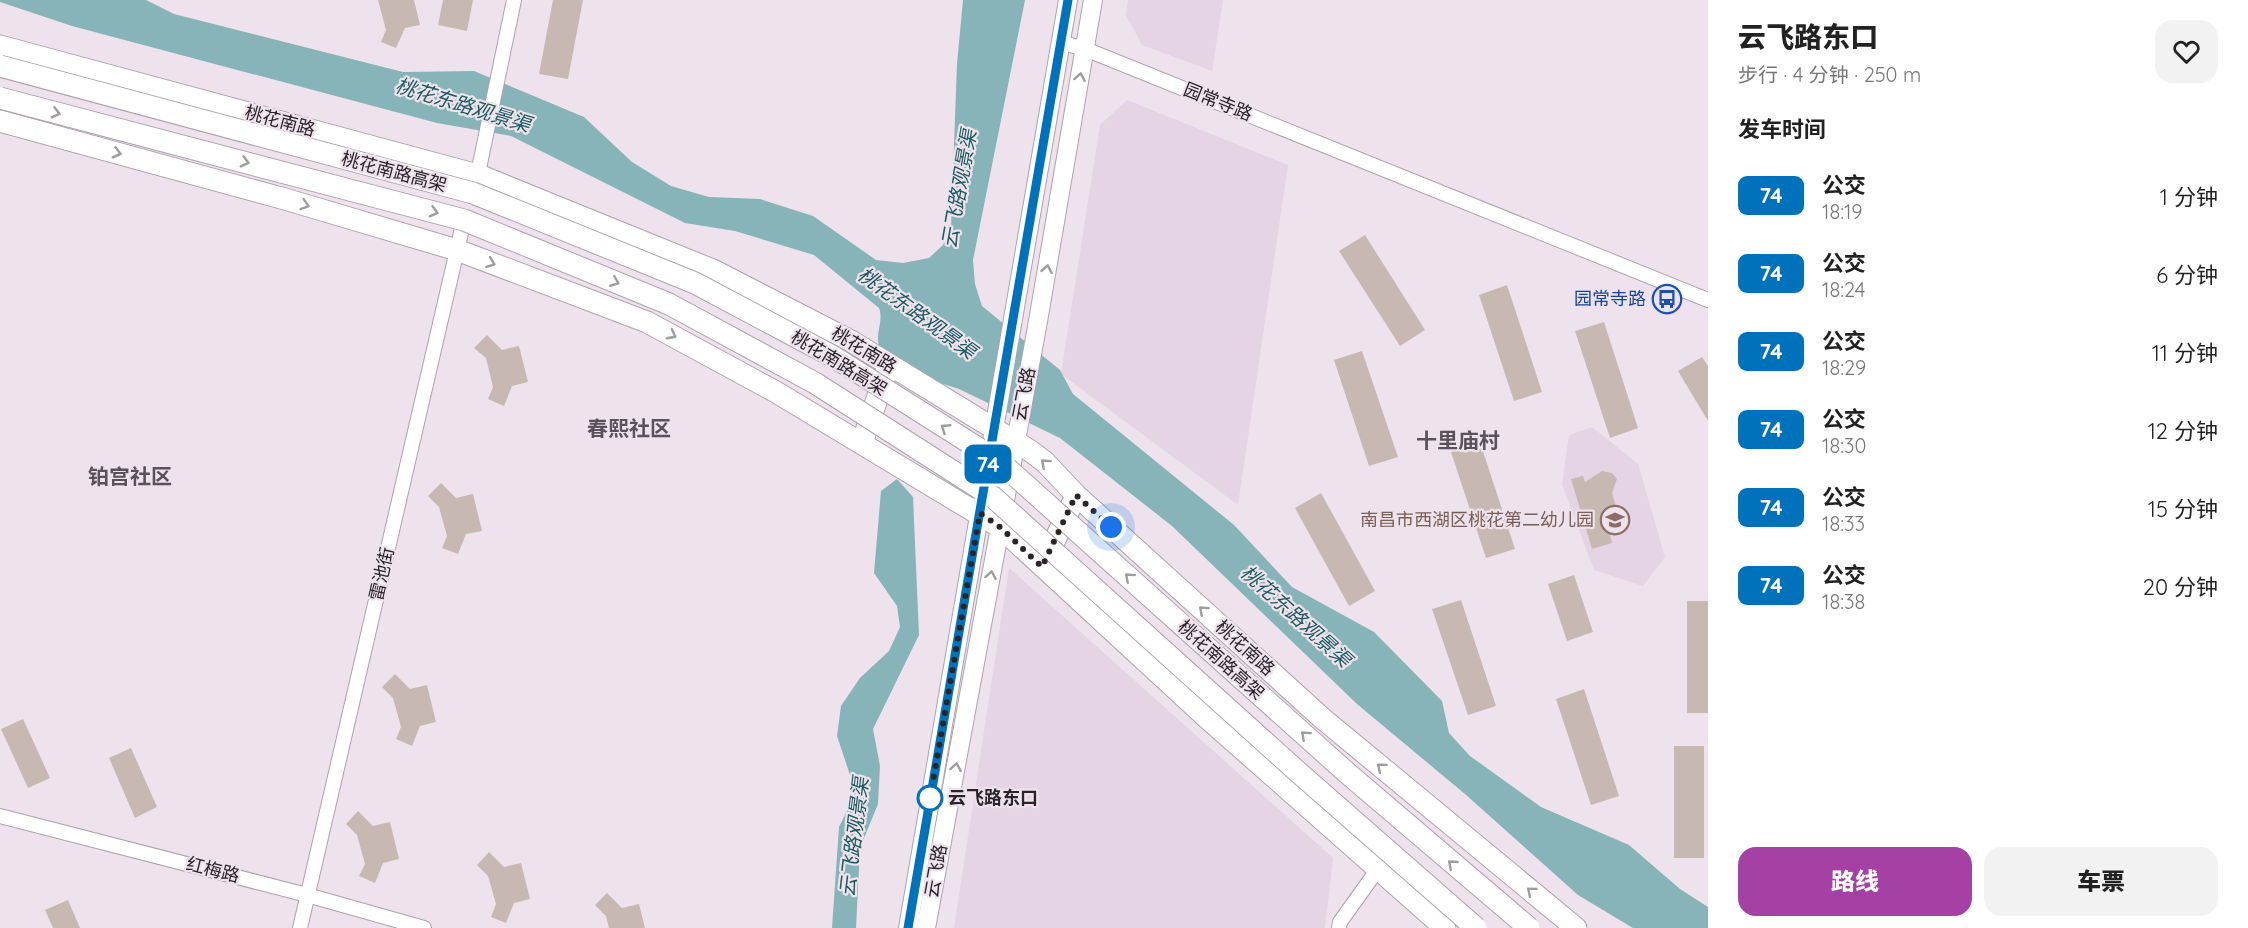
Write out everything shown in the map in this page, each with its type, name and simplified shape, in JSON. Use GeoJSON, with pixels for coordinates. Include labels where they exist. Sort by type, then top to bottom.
{"type":"FeatureCollection","features":[{"type":"Feature","properties":{"kind":"main road","name":"云飞路"},"geometry":{"type":"LineString","coordinates":[[908,928],[1068,0]]}},
{"type":"Feature","properties":{"kind":"main road","name":"云飞路"},"geometry":{"type":"LineString","coordinates":[[926,928],[1037,327],[1093,0]]}},
{"type":"Feature","properties":{"kind":"main road","name":"桃花南路"},"geometry":{"type":"LineString","coordinates":[[0,46],[475,184],[715,271],[851,340],[889,365],[1016,437],[1045,462],[1076,495],[1322,718],[1576,928]]}},
{"type":"Feature","properties":{"kind":"main road","name":"桃花南路高架"},"geometry":{"type":"LineString","coordinates":[[0,66],[475,184],[695,283],[834,357],[1000,462],[1346,772],[1529,928]]}},
{"type":"Feature","properties":{"kind":"main road","name":"桃花南路高架"},"geometry":{"type":"LineString","coordinates":[[0,98],[464,220],[669,304],[815,383],[993,497],[1476,928]]}},
{"type":"Feature","properties":{"kind":"main road"},"geometry":{"type":"LineString","coordinates":[[0,121],[285,199],[457,250],[647,322],[776,392],[1000,527],[1206,717],[1445,928]]}},
{"type":"Feature","properties":{"kind":"main road"},"geometry":{"type":"LineString","coordinates":[[862,443],[889,365]]}},
{"type":"Feature","properties":{"kind":"main road"},"geometry":{"type":"LineString","coordinates":[[1042,567],[1076,495]]}},
{"type":"Feature","properties":{"kind":"street"},"geometry":{"type":"LineString","coordinates":[[475,184],[514,0]]}},
{"type":"Feature","properties":{"kind":"street","name":"园常寺路"},"geometry":{"type":"LineString","coordinates":[[1060,42],[1085,49],[1708,300]]}},
{"type":"Feature","properties":{"kind":"street","name":"雷池街"},"geometry":{"type":"LineString","coordinates":[[300,928],[464,220]]}},
{"type":"Feature","properties":{"kind":"street","name":"红梅路"},"geometry":{"type":"LineString","coordinates":[[0,816],[308,895],[424,928]]}},
{"type":"Feature","properties":{"kind":"street"},"geometry":{"type":"LineString","coordinates":[[1339,928],[1340,922],[1378,869]]}},
{"type":"Feature","properties":{"kind":"shaded area"},"geometry":{"type":"Polygon","coordinates":[[[1128,0],[1223,0],[1212,71],[1142,45],[1126,15],[1128,0]]]}},
{"type":"Feature","properties":{"kind":"shaded area"},"geometry":{"type":"Polygon","coordinates":[[[1127,100],[1288,165],[1238,505],[1061,374],[1100,125],[1127,100]]]}},
{"type":"Feature","properties":{"kind":"shaded area","name":"南昌市西湖区桃花第二幼儿园"},"geometry":{"type":"Polygon","coordinates":[[[1592,427],[1638,464],[1665,557],[1643,586],[1594,570],[1562,484],[1569,435],[1592,427]]]}},
{"type":"Feature","properties":{"kind":"shaded area"},"geometry":{"type":"Polygon","coordinates":[[[1009,568],[1333,858],[1325,928],[954,928],[1009,568]]]}},
{"type":"Feature","properties":{"kind":"water"},"geometry":{"type":"Polygon","coordinates":[[[0,0],[146,0],[174,14],[403,72],[474,71],[584,117],[632,162],[671,186],[709,197],[760,199],[813,216],[876,260],[903,263],[929,258],[943,245],[951,227],[957,64],[963,0],[1025,0],[973,260],[975,284],[982,306],[1060,370],[1073,394],[1234,525],[1292,587],[1374,632],[1442,701],[1449,733],[1470,756],[1541,807],[1629,845],[1680,889],[1708,907],[1708,928],[1633,928],[1578,895],[1465,794],[1357,704],[1172,526],[1060,438],[959,389],[937,382],[879,346],[881,318],[879,308],[814,255],[735,231],[685,223],[511,136],[437,123],[72,26],[0,2],[0,0]]]}},
{"type":"Feature","properties":{"kind":"water","name":"云飞路观景渠"},"geometry":{"type":"Polygon","coordinates":[[[897,479],[913,497],[919,635],[873,729],[880,766],[878,804],[860,848],[856,928],[832,928],[839,827],[852,801],[851,778],[837,736],[841,706],[860,678],[889,651],[900,627],[897,606],[874,573],[881,491],[897,479]]]}},
{"type":"Feature","properties":{"kind":"building"},"geometry":{"type":"Polygon","coordinates":[[[378,0],[414,0],[420,25],[405,28],[396,48],[381,42],[386,30],[378,0]]]}},
{"type":"Feature","properties":{"kind":"building"},"geometry":{"type":"Polygon","coordinates":[[[443,0],[473,0],[467,31],[438,25],[443,0]]]}},
{"type":"Feature","properties":{"kind":"building"},"geometry":{"type":"Polygon","coordinates":[[[553,0],[583,0],[568,79],[539,74],[553,0]]]}},
{"type":"Feature","properties":{"kind":"building"},"geometry":{"type":"Polygon","coordinates":[[[1365,235],[1425,330],[1400,346],[1339,251],[1365,235]]]}},
{"type":"Feature","properties":{"kind":"building"},"geometry":{"type":"Polygon","coordinates":[[[1507,285],[1542,392],[1514,401],[1479,295],[1507,285]]]}},
{"type":"Feature","properties":{"kind":"building"},"geometry":{"type":"Polygon","coordinates":[[[1604,322],[1638,428],[1610,438],[1575,331],[1604,322]]]}},
{"type":"Feature","properties":{"kind":"building"},"geometry":{"type":"Polygon","coordinates":[[[487,335],[502,350],[519,346],[528,382],[512,386],[504,406],[488,399],[493,387],[486,358],[474,348],[487,335]]]}},
{"type":"Feature","properties":{"kind":"building"},"geometry":{"type":"Polygon","coordinates":[[[1362,351],[1398,457],[1369,466],[1334,360],[1362,351]]]}},
{"type":"Feature","properties":{"kind":"building"},"geometry":{"type":"Polygon","coordinates":[[[1702,357],[1708,366],[1708,421],[1678,371],[1702,357]]]}},
{"type":"Feature","properties":{"kind":"building"},"geometry":{"type":"Polygon","coordinates":[[[1480,442],[1515,549],[1486,558],[1451,452],[1480,442]]]}},
{"type":"Feature","properties":{"kind":"building"},"geometry":{"type":"Polygon","coordinates":[[[1602,471],[1612,473],[1617,479],[1612,493],[1621,524],[1608,527],[1612,543],[1592,549],[1571,479],[1583,476],[1585,482],[1602,471]]]}},
{"type":"Feature","properties":{"kind":"building"},"geometry":{"type":"Polygon","coordinates":[[[441,483],[456,498],[473,494],[482,531],[466,534],[458,554],[442,548],[447,536],[439,507],[428,496],[441,483]]]}},
{"type":"Feature","properties":{"kind":"building"},"geometry":{"type":"Polygon","coordinates":[[[1321,493],[1375,591],[1349,606],[1295,508],[1321,493]]]}},
{"type":"Feature","properties":{"kind":"building"},"geometry":{"type":"Polygon","coordinates":[[[1574,575],[1593,632],[1567,641],[1548,584],[1574,575]]]}},
{"type":"Feature","properties":{"kind":"building"},"geometry":{"type":"Polygon","coordinates":[[[1461,600],[1496,706],[1468,715],[1432,609],[1461,600]]]}},
{"type":"Feature","properties":{"kind":"building"},"geometry":{"type":"Polygon","coordinates":[[[1687,601],[1708,601],[1708,713],[1687,713],[1687,601]]]}},
{"type":"Feature","properties":{"kind":"building"},"geometry":{"type":"Polygon","coordinates":[[[395,674],[410,689],[427,685],[436,722],[420,726],[412,746],[396,739],[401,727],[393,698],[382,687],[395,674]]]}},
{"type":"Feature","properties":{"kind":"building"},"geometry":{"type":"Polygon","coordinates":[[[1584,689],[1619,796],[1591,805],[1556,699],[1584,689]]]}},
{"type":"Feature","properties":{"kind":"building"},"geometry":{"type":"Polygon","coordinates":[[[23,719],[50,778],[28,788],[1,729],[23,719]]]}},
{"type":"Feature","properties":{"kind":"building"},"geometry":{"type":"Polygon","coordinates":[[[1674,746],[1704,746],[1704,858],[1674,858],[1674,746]]]}},
{"type":"Feature","properties":{"kind":"building"},"geometry":{"type":"Polygon","coordinates":[[[131,748],[157,807],[135,818],[109,758],[131,748]]]}},
{"type":"Feature","properties":{"kind":"building"},"geometry":{"type":"Polygon","coordinates":[[[358,811],[373,826],[390,822],[399,859],[383,863],[375,883],[359,876],[365,864],[357,835],[346,824],[358,811]]]}},
{"type":"Feature","properties":{"kind":"building"},"geometry":{"type":"Polygon","coordinates":[[[489,852],[504,867],[521,863],[530,899],[514,903],[506,923],[491,917],[496,904],[488,876],[477,865],[489,852]]]}},
{"type":"Feature","properties":{"kind":"building"},"geometry":{"type":"Polygon","coordinates":[[[607,893],[622,908],[639,904],[645,928],[609,928],[606,916],[595,905],[607,893]]]}},
{"type":"Feature","properties":{"kind":"building"},"geometry":{"type":"Polygon","coordinates":[[[68,900],[80,928],[53,928],[45,910],[68,900]]]}},
{"type":"Feature","properties":{"kind":"bus line","name":"74"},"geometry":{"type":"LineString","coordinates":[[908,928],[1068,0]]}},
{"type":"Feature","properties":{"kind":"place","name":"园常寺路"},"geometry":{"type":"Point","coordinates":[1667,299]}},
{"type":"Feature","properties":{"kind":"place","name":"南昌市西湖区桃花第二幼儿园"},"geometry":{"type":"Point","coordinates":[1615,520]}},
{"type":"Feature","properties":{"kind":"place","name":"云飞路东口"},"geometry":{"type":"Point","coordinates":[930,798]}},
{"type":"Feature","properties":{"kind":"district","name":"春熙社区"},"geometry":{"type":"Point","coordinates":[629,429]}},
{"type":"Feature","properties":{"kind":"district","name":"十里庙村"},"geometry":{"type":"Point","coordinates":[1458,441]}},
{"type":"Feature","properties":{"kind":"district","name":"铂宫社区"},"geometry":{"type":"Point","coordinates":[130,477]}},
{"type":"Feature","properties":{"kind":"route"},"geometry":{"type":"LineString","coordinates":[[930,798],[980,513],[1000,527],[1042,567],[1076,495],[1111,527]]}},
{"type":"Feature","properties":{"kind":"water label","name":"桃花东路观景渠"},"geometry":{"type":"Point","coordinates":[463,105]}},
{"type":"Feature","properties":{"kind":"water label","name":"桃花东路观景渠"},"geometry":{"type":"Point","coordinates":[917,313]}},
{"type":"Feature","properties":{"kind":"water label","name":"桃花东路观景渠"},"geometry":{"type":"Point","coordinates":[1296,616]}}]}
